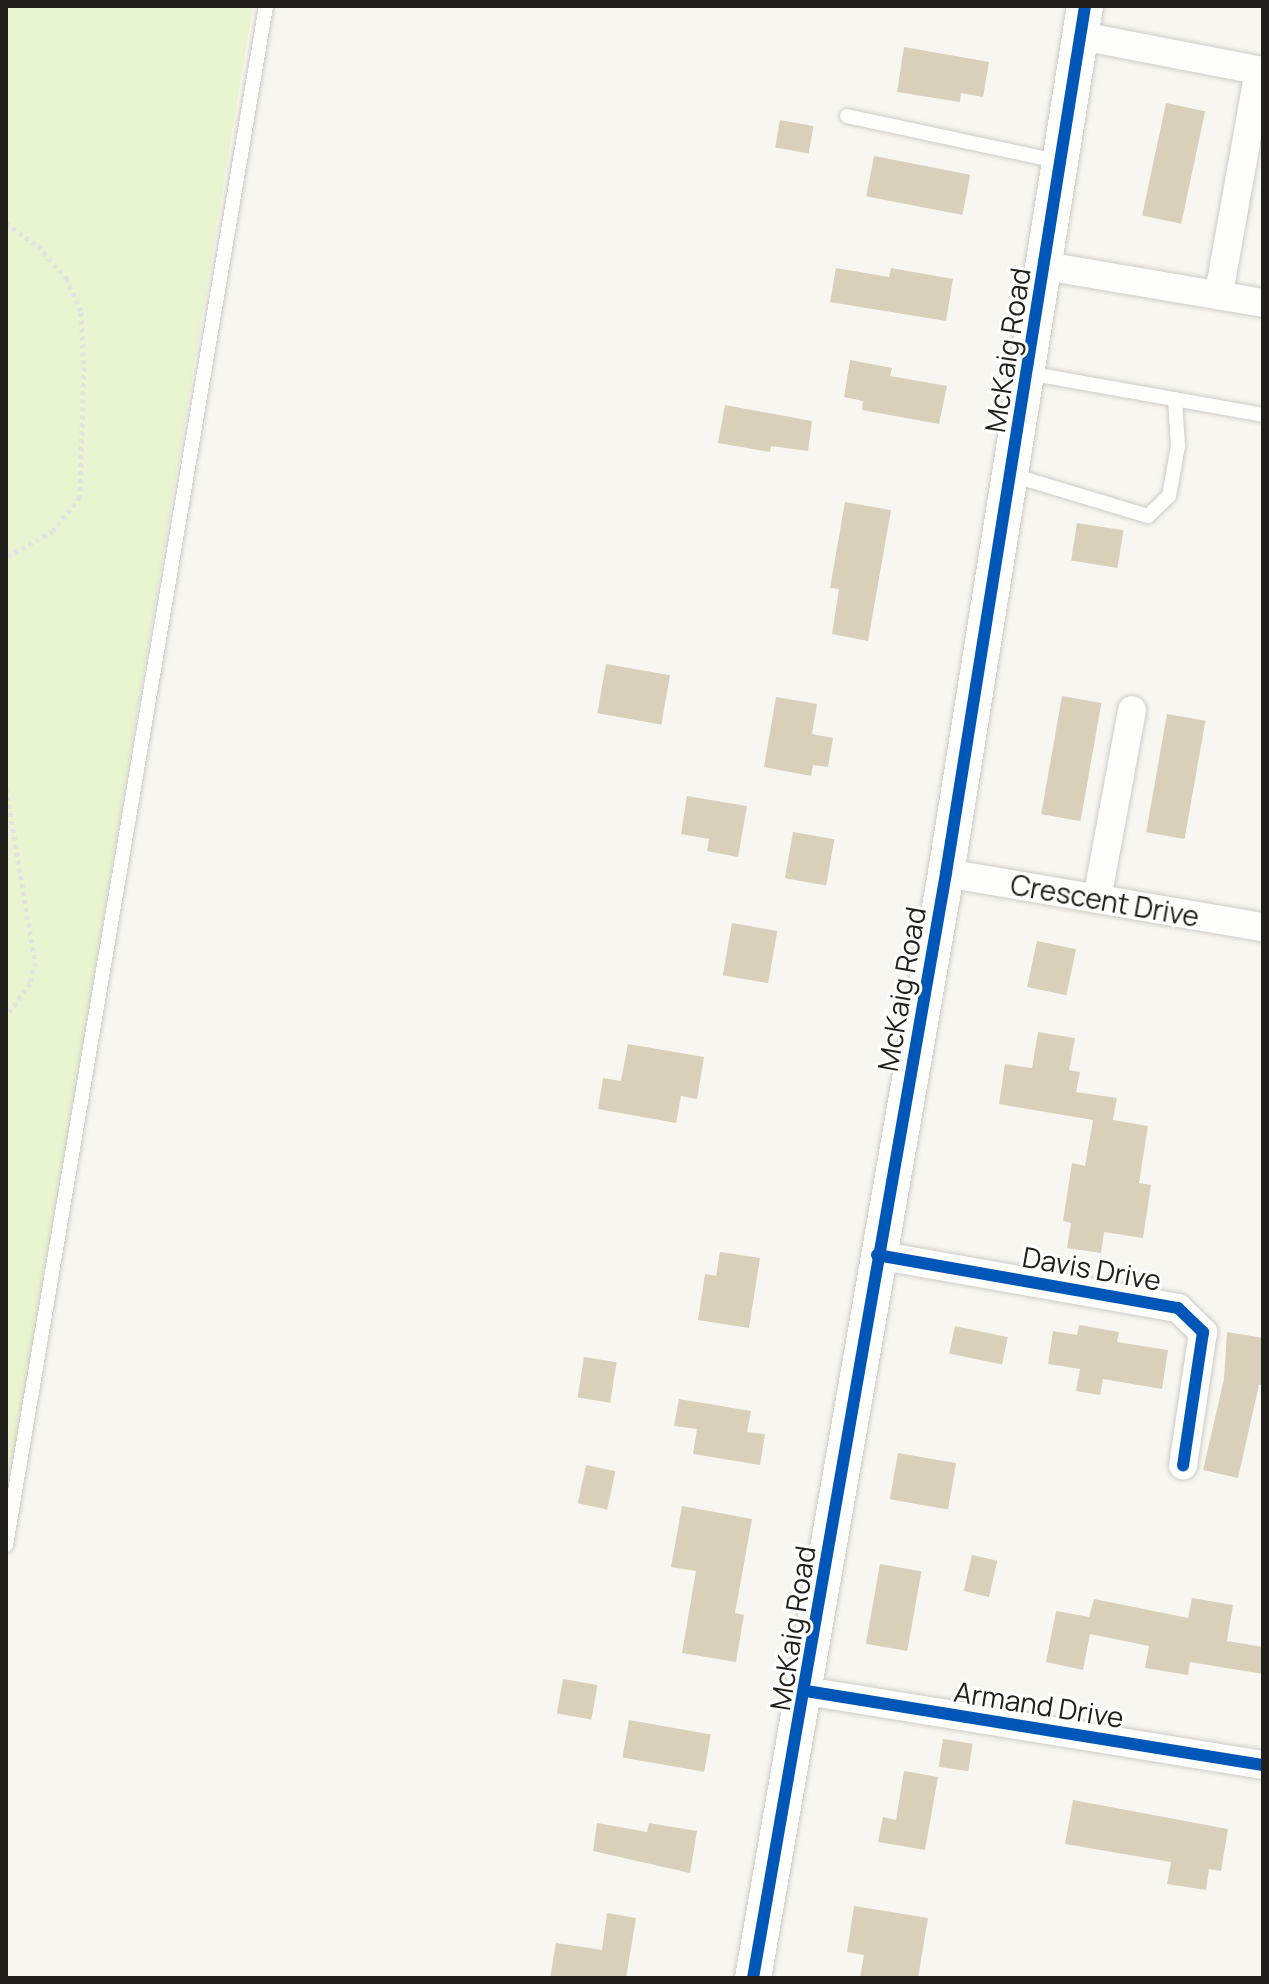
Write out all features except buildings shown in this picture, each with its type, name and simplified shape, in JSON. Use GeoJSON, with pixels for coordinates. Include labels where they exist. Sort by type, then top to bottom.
{"type":"FeatureCollection","features":[{"type":"Feature","properties":{"kind":"street"},"geometry":{"type":"LineString","coordinates":[[1083,21],[1261,71],[1219,293]]}},
{"type":"Feature","properties":{"kind":"street","name":"McKaig Road"},"geometry":{"type":"LineString","coordinates":[[753,1978],[806,1691],[877,1255],[946,873],[1083,21]]}},
{"type":"Feature","properties":{"kind":"street"},"geometry":{"type":"LineString","coordinates":[[1045,266],[1219,293],[1263,303]]}},
{"type":"Feature","properties":{"kind":"street"},"geometry":{"type":"LineString","coordinates":[[1097,899],[1132,710]]}},
{"type":"Feature","properties":{"kind":"street","name":"Crescent Drive"},"geometry":{"type":"LineString","coordinates":[[946,873],[1263,927]]}},
{"type":"Feature","properties":{"kind":"street","name":"Davis Drive"},"geometry":{"type":"LineString","coordinates":[[877,1255],[1178,1308],[1203,1332],[1183,1466]]}},
{"type":"Feature","properties":{"kind":"street","name":"Armand Drive"},"geometry":{"type":"LineString","coordinates":[[806,1691],[1263,1765]]}},
{"type":"Feature","properties":{"kind":"lane"},"geometry":{"type":"LineString","coordinates":[[6,1545],[266,6]]}},
{"type":"Feature","properties":{"kind":"lane"},"geometry":{"type":"LineString","coordinates":[[847,116],[1061,162]]}},
{"type":"Feature","properties":{"kind":"lane"},"geometry":{"type":"LineString","coordinates":[[1028,373],[1263,415]]}},
{"type":"Feature","properties":{"kind":"lane"},"geometry":{"type":"LineString","coordinates":[[1011,475],[1148,516],[1169,496],[1178,446],[1175,399]]}},
{"type":"Feature","properties":{"kind":"path"},"geometry":{"type":"LineString","coordinates":[[6,223],[38,246],[66,278],[81,312],[84,367],[80,497],[53,531],[6,557]]}},
{"type":"Feature","properties":{"kind":"path"},"geometry":{"type":"LineString","coordinates":[[6,789],[35,962],[30,983],[6,1016]]}},
{"type":"Feature","properties":{"kind":"green space"},"geometry":{"type":"Polygon","coordinates":[[[6,6],[253,6],[6,1514],[6,6]]]}},
{"type":"Feature","properties":{"kind":"cycle path"},"geometry":{"type":"LineString","coordinates":[[753,1978],[946,873],[1085,6]]}},
{"type":"Feature","properties":{"kind":"cycle path"},"geometry":{"type":"LineString","coordinates":[[877,1255],[1178,1308],[1203,1332],[1183,1466]]}},
{"type":"Feature","properties":{"kind":"cycle path"},"geometry":{"type":"LineString","coordinates":[[806,1691],[1263,1765]]}}]}
